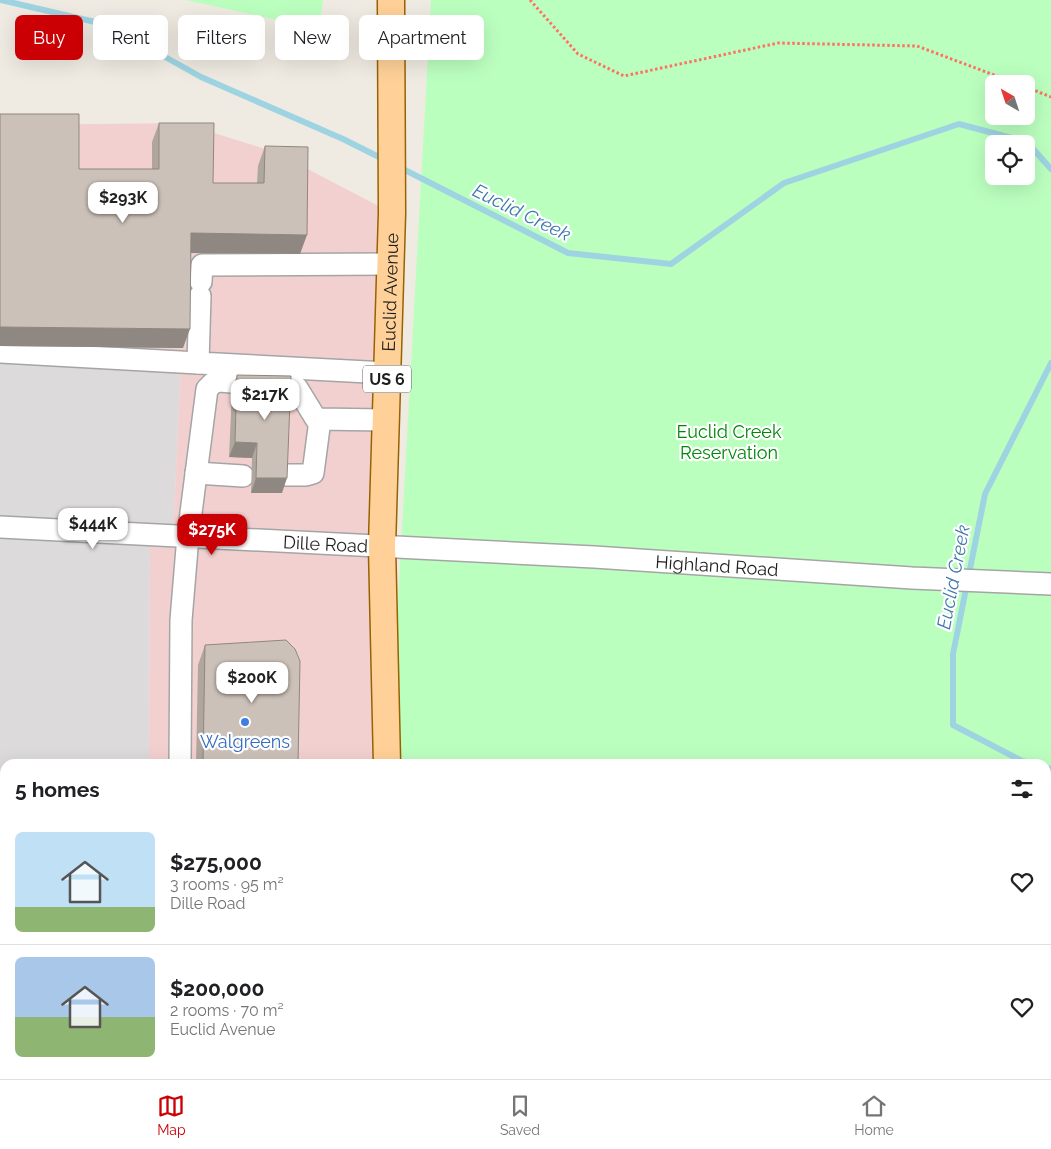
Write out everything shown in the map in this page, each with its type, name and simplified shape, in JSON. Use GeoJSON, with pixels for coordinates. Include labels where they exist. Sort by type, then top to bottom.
{"type":"FeatureCollection","features":[{"type":"Feature","properties":{"kind":"main road","name":"Euclid Avenue"},"geometry":{"type":"LineString","coordinates":[[387,759],[382,546],[392,213],[391,0]]}},
{"type":"Feature","properties":{"kind":"street"},"geometry":{"type":"LineString","coordinates":[[198,363],[202,265],[391,264]]}},
{"type":"Feature","properties":{"kind":"street"},"geometry":{"type":"LineString","coordinates":[[0,352],[387,373]]}},
{"type":"Feature","properties":{"kind":"street"},"geometry":{"type":"LineString","coordinates":[[180,759],[181,620],[188,536],[207,389],[212,383],[220,381],[297,388],[316,419],[386,420]]}},
{"type":"Feature","properties":{"kind":"street"},"geometry":{"type":"LineString","coordinates":[[286,475],[306,475],[312,472],[315,466],[320,420]]}},
{"type":"Feature","properties":{"kind":"street"},"geometry":{"type":"LineString","coordinates":[[196,473],[243,476]]}},
{"type":"Feature","properties":{"kind":"street","name":"Dille Road"},"geometry":{"type":"LineString","coordinates":[[0,527],[382,546]]}},
{"type":"Feature","properties":{"kind":"street","name":"Highland Road"},"geometry":{"type":"LineString","coordinates":[[382,546],[912,578],[1048,583]]}},
{"type":"Feature","properties":{"kind":"path"},"geometry":{"type":"LineString","coordinates":[[530,0],[578,54],[624,76],[778,43],[917,46],[994,75]]}},
{"type":"Feature","properties":{"kind":"path"},"geometry":{"type":"LineString","coordinates":[[1035,91],[1051,97]]}},
{"type":"Feature","properties":{"kind":"shaded area"},"geometry":{"type":"Polygon","coordinates":[[[182,123],[275,152],[392,213],[387,759],[149,759],[150,534],[173,535],[181,362],[0,352],[0,125],[182,123]]]}},
{"type":"Feature","properties":{"kind":"shaded area"},"geometry":{"type":"Polygon","coordinates":[[[0,352],[181,362],[173,536],[150,535],[149,759],[0,759],[0,352]]]}},
{"type":"Feature","properties":{"kind":"green space"},"geometry":{"type":"Polygon","coordinates":[[[185,0],[323,0],[321,15],[275,15],[275,19],[265,17],[265,15],[254,15],[185,0]]]}},
{"type":"Feature","properties":{"kind":"green space","name":"Euclid Creek Reservation"},"geometry":{"type":"Polygon","coordinates":[[[431,0],[1051,0],[1051,759],[389,759],[428,60],[484,60],[484,15],[430,15],[431,0]]]}},
{"type":"Feature","properties":{"kind":"building"},"geometry":{"type":"Polygon","coordinates":[[[0,114],[79,114],[79,169],[159,169],[159,123],[214,123],[213,183],[264,183],[265,146],[308,147],[307,235],[191,233],[190,329],[0,327],[0,114]]]}},
{"type":"Feature","properties":{"kind":"building"},"geometry":{"type":"Polygon","coordinates":[[[237,375],[291,376],[287,478],[256,478],[257,443],[235,442],[237,375]]]}},
{"type":"Feature","properties":{"kind":"building","name":"Walgreens"},"geometry":{"type":"Polygon","coordinates":[[[286,640],[295,649],[300,661],[298,759],[203,759],[205,645],[286,640]]]}},
{"type":"Feature","properties":{"kind":"waterway","name":"Euclid Creek"},"geometry":{"type":"LineString","coordinates":[[1,0],[108,25],[201,77],[343,139],[385,160]]}},
{"type":"Feature","properties":{"kind":"waterway","name":"Euclid Creek"},"geometry":{"type":"LineString","coordinates":[[399,167],[568,253],[671,264],[784,183],[959,124],[1027,142],[1051,169]]}},
{"type":"Feature","properties":{"kind":"waterway","name":"Euclid Creek"},"geometry":{"type":"LineString","coordinates":[[1018,759],[953,725],[953,654],[985,494],[1051,363]]}},
{"type":"Feature","properties":{"kind":"place","name":"Walgreens"},"geometry":{"type":"Point","coordinates":[245,722]}}]}
